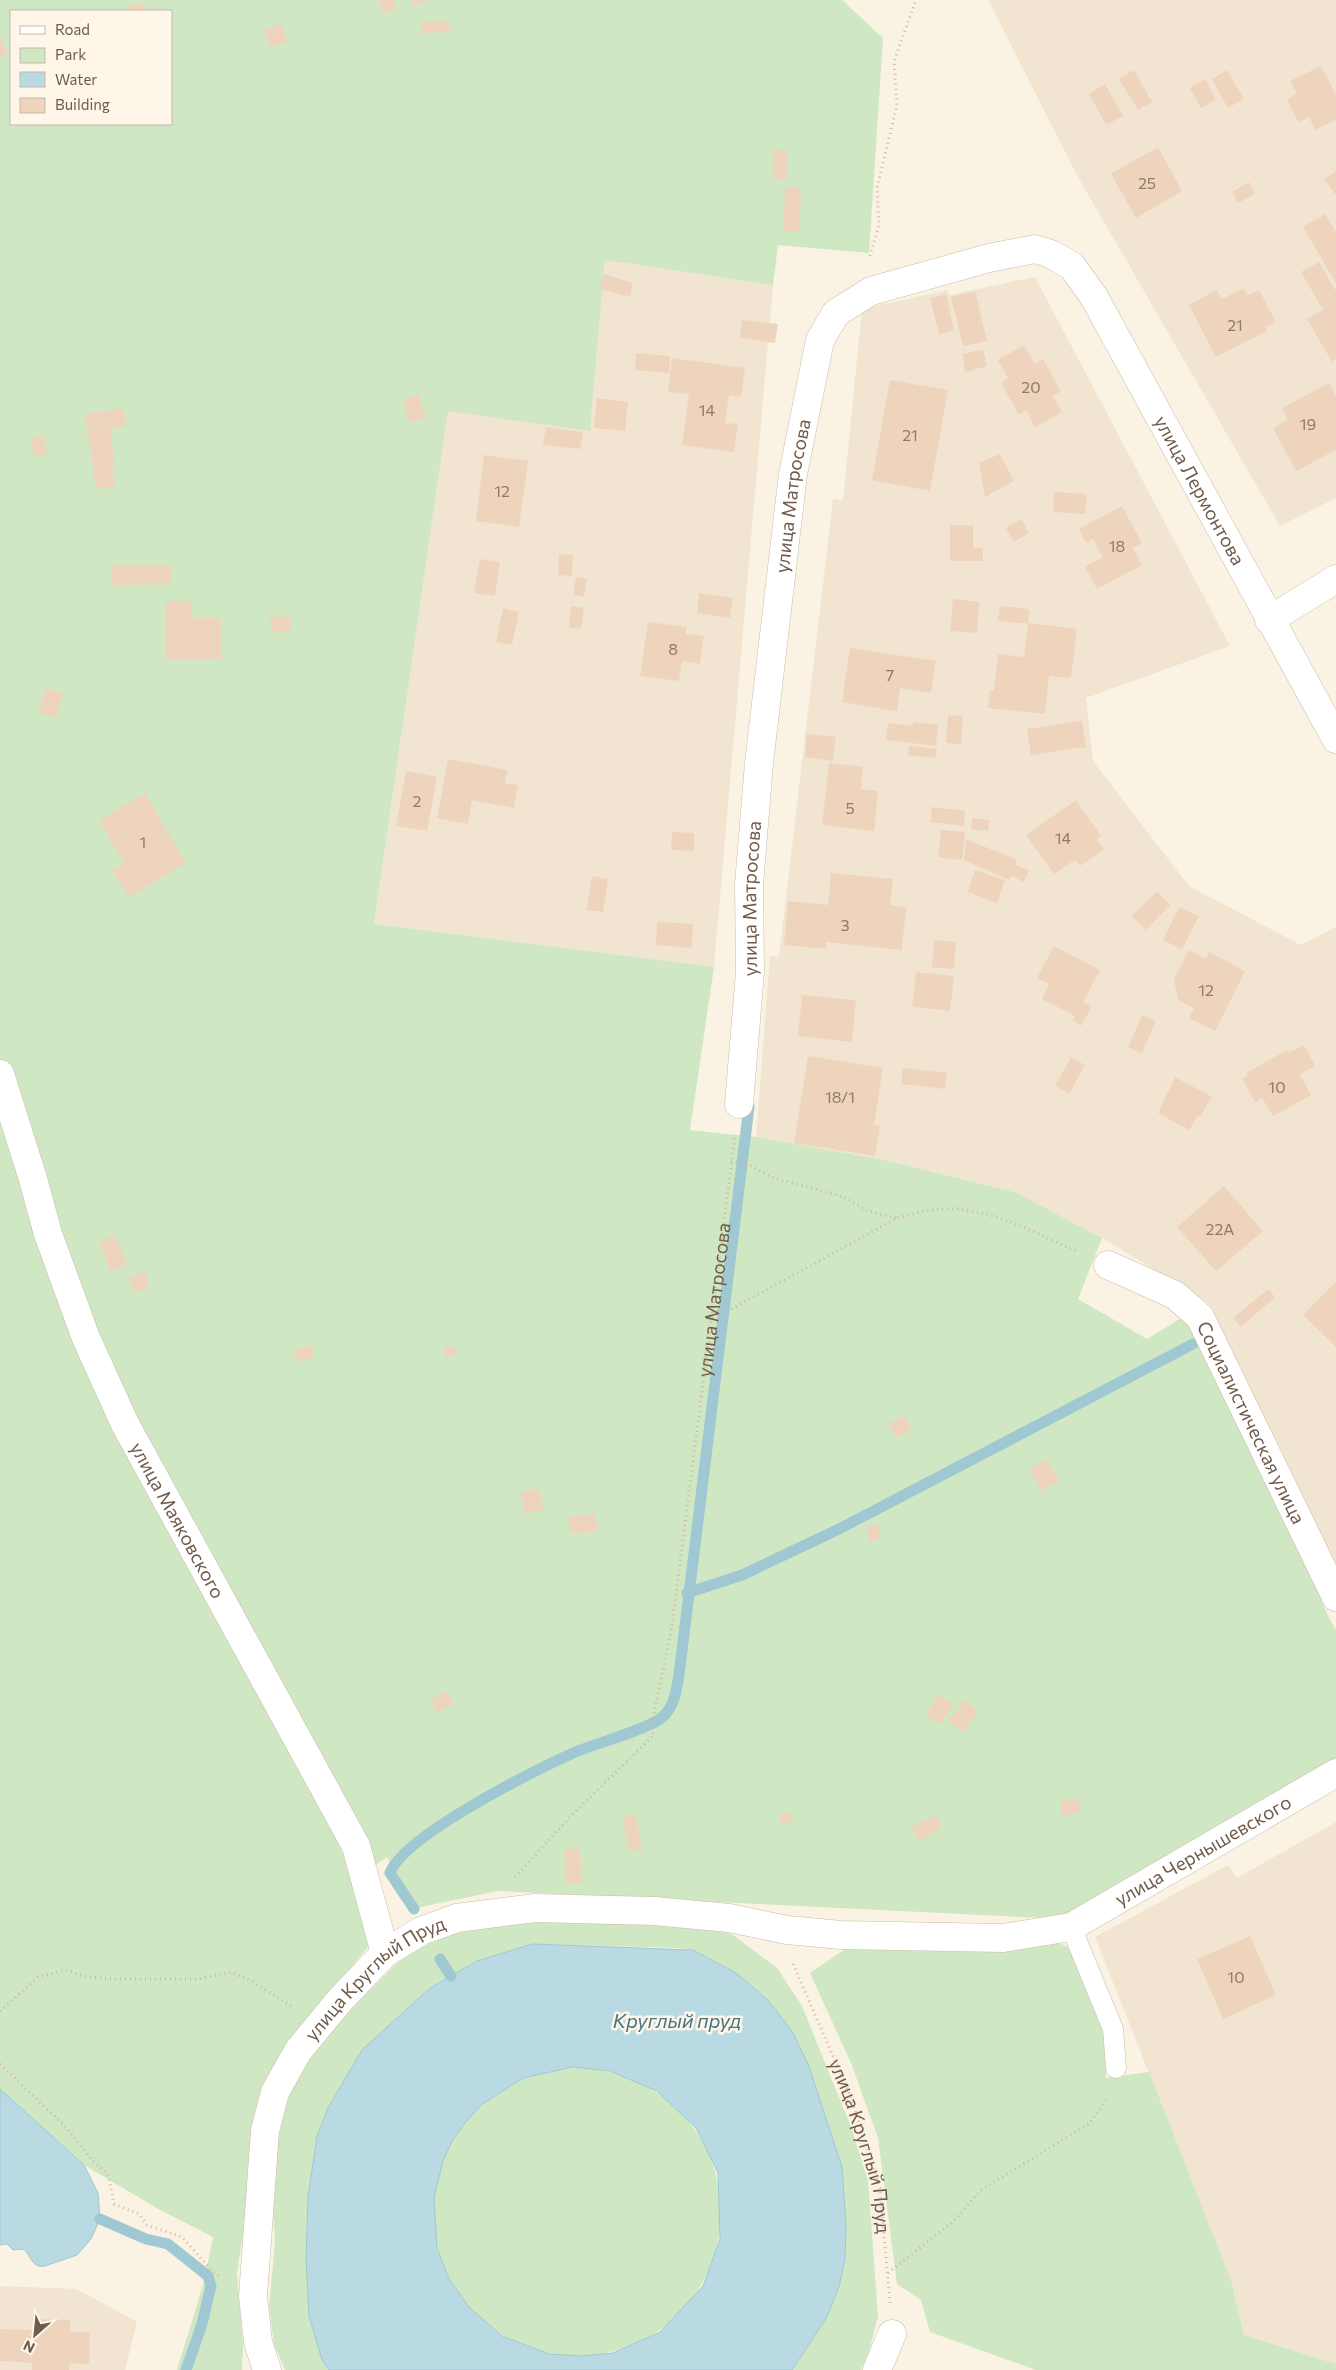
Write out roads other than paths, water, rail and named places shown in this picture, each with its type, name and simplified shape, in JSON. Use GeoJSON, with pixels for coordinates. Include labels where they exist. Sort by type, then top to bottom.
{"type":"FeatureCollection","features":[{"type":"Feature","properties":{"kind":"street","name":"улица Матросова"},"geometry":{"type":"LineString","coordinates":[[739,1104],[750,972],[749,884],[759,763],[794,474],[820,340],[836,313],[871,291],[998,256],[1035,249],[1051,254]]}},
{"type":"Feature","properties":{"kind":"street","name":"улица Лермонтова"},"geometry":{"type":"LineString","coordinates":[[1051,254],[1072,266],[1094,297],[1269,620],[1336,739]]}},
{"type":"Feature","properties":{"kind":"street"},"geometry":{"type":"LineString","coordinates":[[1269,620],[1336,579]]}},
{"type":"Feature","properties":{"kind":"street","name":"улица Маяковского"},"geometry":{"type":"LineString","coordinates":[[0,1074],[34,1179],[48,1234],[86,1338],[125,1424],[356,1846],[385,1953]]}},
{"type":"Feature","properties":{"kind":"street","name":"Социалистическая улица"},"geometry":{"type":"LineString","coordinates":[[1108,1265],[1175,1295],[1200,1317],[1336,1597]]}},
{"type":"Feature","properties":{"kind":"street","name":"улица Чернышевского"},"geometry":{"type":"LineString","coordinates":[[1071,1928],[1336,1774]]}},
{"type":"Feature","properties":{"kind":"street","name":"улица Круглый Пруд"},"geometry":{"type":"LineString","coordinates":[[266,2370],[258,2342],[254,2296],[267,2124],[275,2092],[298,2051],[316,2028],[385,1953],[420,1931],[457,1918],[535,1908],[654,1911],[728,1918],[787,1930],[841,1935],[1003,1938],[1071,1928]]}},
{"type":"Feature","properties":{"kind":"street"},"geometry":{"type":"LineString","coordinates":[[877,2370],[892,2334]]}},
{"type":"Feature","properties":{"kind":"lane"},"geometry":{"type":"LineString","coordinates":[[1071,1928],[1113,2029],[1116,2068]]}},
{"type":"Feature","properties":{"kind":"water","name":"Круглый пруд"},"geometry":{"type":"Polygon","coordinates":[[[532,1944],[693,1950],[736,1973],[767,1999],[792,2031],[808,2064],[842,2167],[846,2225],[845,2259],[839,2287],[827,2317],[792,2370],[329,2370],[322,2360],[309,2316],[306,2259],[308,2197],[317,2136],[328,2108],[362,2050],[430,1988],[477,1961],[532,1944]],[[573,2067],[523,2078],[481,2105],[452,2141],[443,2161],[434,2198],[437,2248],[449,2279],[469,2307],[502,2336],[549,2354],[582,2356],[613,2353],[660,2332],[703,2286],[720,2239],[718,2173],[696,2128],[657,2091],[610,2071],[573,2067]]]}},
{"type":"Feature","properties":{"kind":"water"},"geometry":{"type":"Polygon","coordinates":[[[0,2089],[84,2165],[98,2193],[100,2219],[91,2239],[77,2255],[41,2266],[34,2264],[23,2249],[13,2250],[7,2244],[0,2245],[0,2089]]]}},
{"type":"Feature","properties":{"kind":"waterway"},"geometry":{"type":"LineString","coordinates":[[414,1909],[390,1873],[400,1858],[420,1841],[445,1822],[505,1787],[578,1751],[647,1726],[663,1717],[671,1707],[679,1675],[749,1107]]}},
{"type":"Feature","properties":{"kind":"waterway"},"geometry":{"type":"LineString","coordinates":[[687,1593],[742,1575],[839,1529],[1193,1344]]}},
{"type":"Feature","properties":{"kind":"waterway"},"geometry":{"type":"LineString","coordinates":[[440,1959],[451,1976]]}},
{"type":"Feature","properties":{"kind":"waterway"},"geometry":{"type":"LineString","coordinates":[[100,2219],[146,2239],[168,2244],[208,2276],[211,2286],[202,2324],[186,2370]]}}]}
